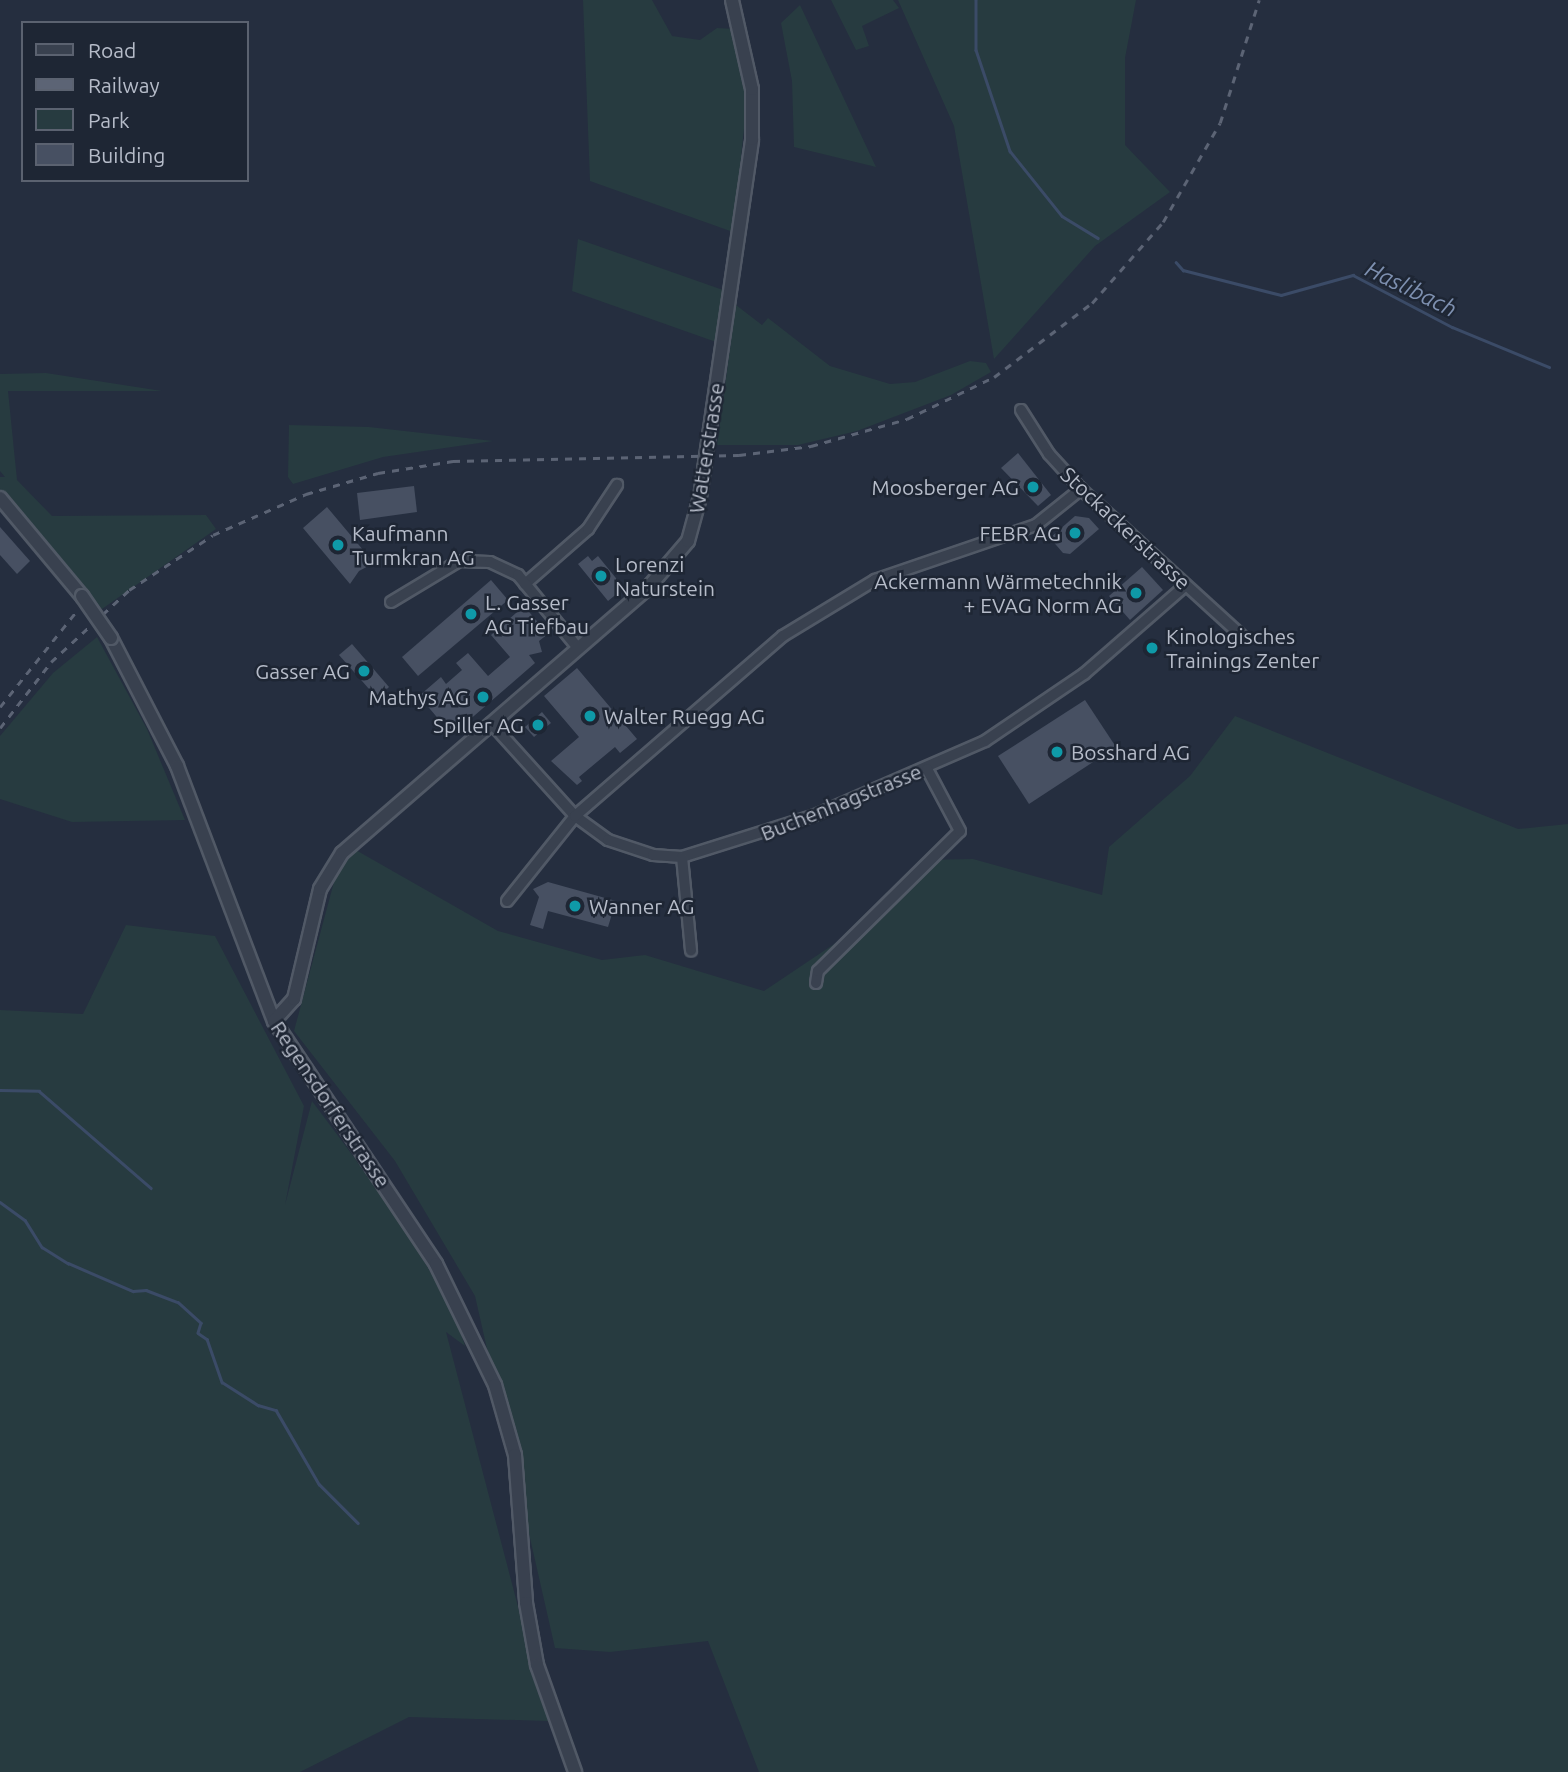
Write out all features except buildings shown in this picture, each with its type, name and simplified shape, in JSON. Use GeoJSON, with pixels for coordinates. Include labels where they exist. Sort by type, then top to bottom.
{"type":"FeatureCollection","features":[{"type":"Feature","properties":{"kind":"street","name":"Watterstrasse"},"geometry":{"type":"LineString","coordinates":[[274,1021],[294,999],[320,889],[332,865],[673,563],[697,514],[752,139],[752,89],[732,0]]}},
{"type":"Feature","properties":{"kind":"street","name":"Stockackerstrasse"},"geometry":{"type":"LineString","coordinates":[[1021,410],[1049,454],[1081,489],[1243,637]]}},
{"type":"Feature","properties":{"kind":"street"},"geometry":{"type":"LineString","coordinates":[[525,584],[588,528],[617,485]]}},
{"type":"Feature","properties":{"kind":"street"},"geometry":{"type":"LineString","coordinates":[[507,901],[575,816],[783,636],[874,580],[1036,525],[1081,489]]}},
{"type":"Feature","properties":{"kind":"street","name":"Regensdorferstrasse"},"geometry":{"type":"LineString","coordinates":[[0,498],[82,596],[111,638],[177,766],[274,1021],[398,1203],[484,1358],[515,1455],[537,1665],[575,1772]]}},
{"type":"Feature","properties":{"kind":"street"},"geometry":{"type":"LineString","coordinates":[[391,601],[458,561],[490,562],[525,584],[578,648]]}},
{"type":"Feature","properties":{"kind":"street","name":"Buchenhagstrasse"},"geometry":{"type":"LineString","coordinates":[[491,723],[575,816],[608,840],[653,855],[682,857],[736,844],[927,769],[985,741],[1057,695],[1185,585]]}},
{"type":"Feature","properties":{"kind":"street"},"geometry":{"type":"LineString","coordinates":[[816,982],[818,971],[960,831],[927,769]]}},
{"type":"Feature","properties":{"kind":"street"},"geometry":{"type":"LineString","coordinates":[[682,857],[691,951]]}},
{"type":"Feature","properties":{"kind":"green space"},"geometry":{"type":"Polygon","coordinates":[[[583,0],[652,0],[672,36],[700,40],[717,28],[735,29],[747,101],[733,232],[590,181],[583,0]]]}},
{"type":"Feature","properties":{"kind":"green space"},"geometry":{"type":"Polygon","coordinates":[[[831,0],[893,0],[899,8],[862,26],[869,46],[856,50],[831,0]]]}},
{"type":"Feature","properties":{"kind":"green space"},"geometry":{"type":"Polygon","coordinates":[[[898,0],[1136,0],[1125,58],[1125,145],[1170,192],[1095,246],[994,359],[954,126],[898,0]]]}},
{"type":"Feature","properties":{"kind":"green space"},"geometry":{"type":"Polygon","coordinates":[[[800,5],[876,167],[794,147],[792,81],[781,23],[800,5]]]}},
{"type":"Feature","properties":{"kind":"green space"},"geometry":{"type":"Polygon","coordinates":[[[578,239],[723,290],[716,342],[572,291],[578,239]]]}},
{"type":"Feature","properties":{"kind":"green space"},"geometry":{"type":"Polygon","coordinates":[[[736,305],[762,325],[768,318],[830,366],[890,384],[915,382],[970,361],[986,363],[991,372],[951,395],[857,431],[798,445],[717,445],[736,305]]]}},
{"type":"Feature","properties":{"kind":"green space"},"geometry":{"type":"Polygon","coordinates":[[[46,373],[162,391],[8,391],[17,480],[52,516],[206,515],[216,529],[102,609],[0,492],[0,477],[5,477],[0,471],[0,374],[46,373]]]}},
{"type":"Feature","properties":{"kind":"green space"},"geometry":{"type":"Polygon","coordinates":[[[289,425],[369,427],[493,441],[383,457],[293,484],[288,477],[289,425]]]}},
{"type":"Feature","properties":{"kind":"green space"},"geometry":{"type":"Polygon","coordinates":[[[97,637],[147,729],[185,820],[72,822],[0,799],[0,736],[53,673],[97,637]]]}},
{"type":"Feature","properties":{"kind":"green space"},"geometry":{"type":"Polygon","coordinates":[[[1235,716],[1518,829],[1568,824],[1568,1772],[759,1772],[708,1641],[610,1652],[555,1648],[475,1296],[395,1161],[294,1031],[338,867],[354,849],[498,931],[602,960],[645,955],[764,991],[849,934],[924,860],[973,859],[1102,895],[1109,847],[1190,776],[1235,716]]]}},
{"type":"Feature","properties":{"kind":"green space"},"geometry":{"type":"Polygon","coordinates":[[[126,925],[215,936],[304,1106],[285,1205],[312,1101],[392,1208],[454,1311],[465,1346],[446,1332],[548,1721],[409,1717],[300,1772],[0,1772],[0,1010],[83,1014],[126,925]]]}},
{"type":"Feature","properties":{"kind":"waterway","name":"Haslibach"},"geometry":{"type":"LineString","coordinates":[[976,0],[976,50],[1010,151],[1062,216],[1098,238]]}},
{"type":"Feature","properties":{"kind":"waterway","name":"Haslibach"},"geometry":{"type":"LineString","coordinates":[[1176,262],[1183,270],[1281,295],[1353,275],[1452,327],[1549,367]]}},
{"type":"Feature","properties":{"kind":"waterway"},"geometry":{"type":"LineString","coordinates":[[0,1090],[39,1091],[151,1188]]}},
{"type":"Feature","properties":{"kind":"waterway"},"geometry":{"type":"LineString","coordinates":[[0,1202],[25,1220],[42,1247],[68,1263],[133,1291],[146,1290],[178,1302],[201,1323],[198,1333],[207,1339],[222,1382],[258,1405],[276,1410],[319,1484],[358,1523]]}},
{"type":"Feature","properties":{"kind":"railway"},"geometry":{"type":"LineString","coordinates":[[0,728],[51,662],[129,590],[213,535],[306,494],[378,473],[453,461],[739,455],[811,446],[907,419],[994,377],[1092,303],[1163,222],[1220,123],[1259,0]]}},
{"type":"Feature","properties":{"kind":"railway"},"geometry":{"type":"LineString","coordinates":[[0,707],[75,613]]}},
{"type":"Feature","properties":{"kind":"place","name":"Moosberger AG"},"geometry":{"type":"Point","coordinates":[1033,487]}},
{"type":"Feature","properties":{"kind":"place","name":"FEBR AG"},"geometry":{"type":"Point","coordinates":[1075,533]}},
{"type":"Feature","properties":{"kind":"place","name":"Kaufmann Turmkran AG"},"geometry":{"type":"Point","coordinates":[338,545]}},
{"type":"Feature","properties":{"kind":"place","name":"Lorenzi Naturstein"},"geometry":{"type":"Point","coordinates":[601,576]}},
{"type":"Feature","properties":{"kind":"place","name":"Ackermann Wärmetechnik + EVAG Norm AG"},"geometry":{"type":"Point","coordinates":[1136,593]}},
{"type":"Feature","properties":{"kind":"place","name":"L. Gasser AG Tiefbau"},"geometry":{"type":"Point","coordinates":[471,614]}},
{"type":"Feature","properties":{"kind":"place","name":"Kinologisches Trainings Zenter"},"geometry":{"type":"Point","coordinates":[1152,648]}},
{"type":"Feature","properties":{"kind":"place","name":"Gasser AG"},"geometry":{"type":"Point","coordinates":[364,671]}},
{"type":"Feature","properties":{"kind":"place","name":"Mathys AG"},"geometry":{"type":"Point","coordinates":[483,697]}},
{"type":"Feature","properties":{"kind":"place","name":"Walter Ruegg AG"},"geometry":{"type":"Point","coordinates":[590,716]}},
{"type":"Feature","properties":{"kind":"place","name":"Spiller AG"},"geometry":{"type":"Point","coordinates":[538,725]}},
{"type":"Feature","properties":{"kind":"place","name":"Bosshard AG"},"geometry":{"type":"Point","coordinates":[1057,752]}},
{"type":"Feature","properties":{"kind":"place","name":"Wanner AG"},"geometry":{"type":"Point","coordinates":[575,906]}}]}
